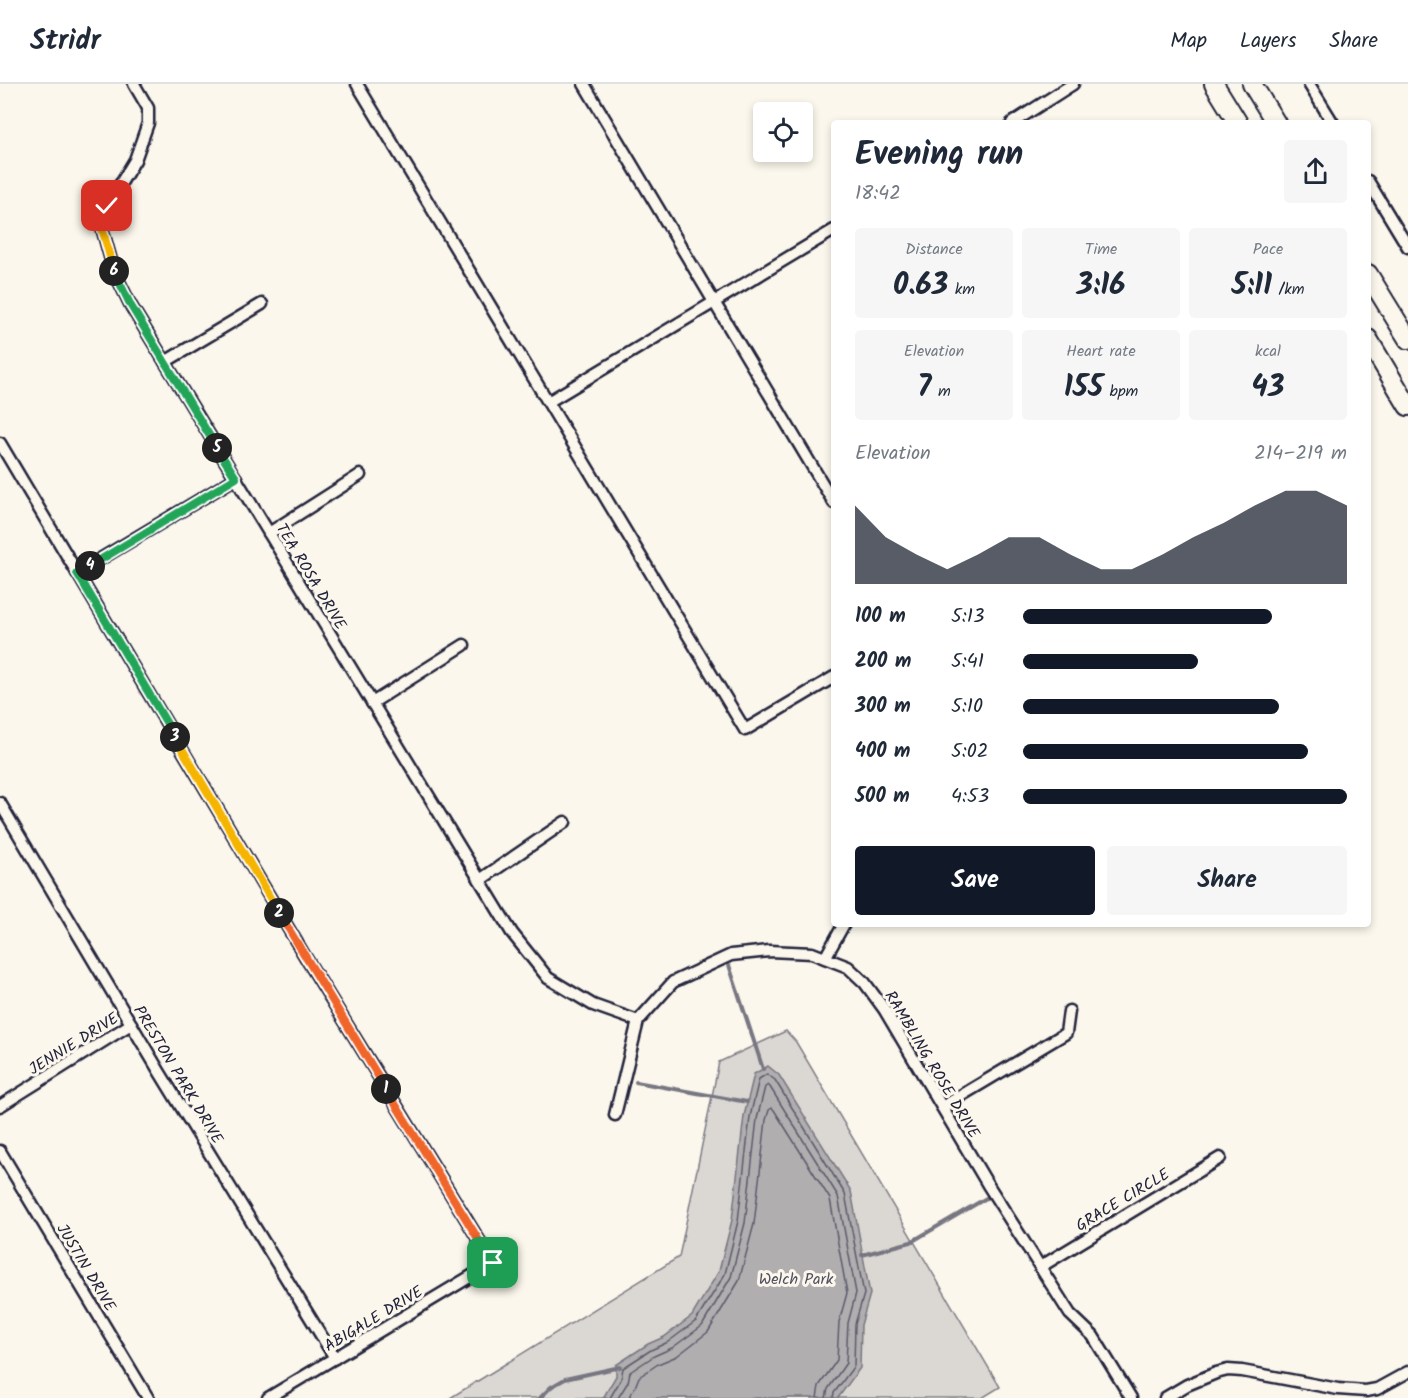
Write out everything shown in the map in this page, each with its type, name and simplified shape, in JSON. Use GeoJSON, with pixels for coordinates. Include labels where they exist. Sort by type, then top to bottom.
{"type":"FeatureCollection","features":[{"type":"Feature","properties":{"kind":"highway"},"geometry":{"type":"LineString","coordinates":[[1214,84],[1236,120]]}},
{"type":"Feature","properties":{"kind":"highway"},"geometry":{"type":"LineString","coordinates":[[1252,84],[1274,120]]}},
{"type":"Feature","properties":{"kind":"highway"},"geometry":{"type":"LineString","coordinates":[[1371,279],[1408,339]]}},
{"type":"Feature","properties":{"kind":"highway"},"geometry":{"type":"LineString","coordinates":[[1371,344],[1408,406]]}},
{"type":"Feature","properties":{"kind":"street","name":"TEA ROSA DRIVE"},"geometry":{"type":"LineString","coordinates":[[134,84],[148,108],[148,123],[135,160],[107,206],[102,228],[114,271],[131,306],[512,933],[548,978],[593,1005],[638,1021]]}},
{"type":"Feature","properties":{"kind":"street"},"geometry":{"type":"LineString","coordinates":[[357,84],[745,730],[831,679]]}},
{"type":"Feature","properties":{"kind":"street"},"geometry":{"type":"LineString","coordinates":[[584,84],[831,498]]}},
{"type":"Feature","properties":{"kind":"street"},"geometry":{"type":"LineString","coordinates":[[1017,120],[1073,84]]}},
{"type":"Feature","properties":{"kind":"street"},"geometry":{"type":"LineString","coordinates":[[1309,84],[1331,120]]}},
{"type":"Feature","properties":{"kind":"street"},"geometry":{"type":"LineString","coordinates":[[1371,186],[1408,247]]}},
{"type":"Feature","properties":{"kind":"street"},"geometry":{"type":"LineString","coordinates":[[548,402],[831,232]]}},
{"type":"Feature","properties":{"kind":"street"},"geometry":{"type":"LineString","coordinates":[[165,362],[262,304]]}},
{"type":"Feature","properties":{"kind":"street"},"geometry":{"type":"LineString","coordinates":[[0,442],[77,573],[236,478]]}},
{"type":"Feature","properties":{"kind":"street"},"geometry":{"type":"LineString","coordinates":[[269,532],[360,475]]}},
{"type":"Feature","properties":{"kind":"street","name":"ABIGALE DRIVE"},"geometry":{"type":"LineString","coordinates":[[77,573],[306,958],[493,1263],[268,1398]]}},
{"type":"Feature","properties":{"kind":"street"},"geometry":{"type":"LineString","coordinates":[[372,703],[464,645]]}},
{"type":"Feature","properties":{"kind":"street","name":"PRESTON PARK DRIVE"},"geometry":{"type":"LineString","coordinates":[[0,803],[131,1024],[335,1358]]}},
{"type":"Feature","properties":{"kind":"street"},"geometry":{"type":"LineString","coordinates":[[480,880],[565,822]]}},
{"type":"Feature","properties":{"kind":"street"},"geometry":{"type":"LineString","coordinates":[[825,958],[842,927]]}},
{"type":"Feature","properties":{"kind":"street","name":"RAMBLING ROSE DRIVE"},"geometry":{"type":"LineString","coordinates":[[615,1115],[638,1021],[673,982],[730,955],[769,951],[812,953],[848,967],[865,983],[884,1009],[988,1185],[1040,1267],[1070,1314],[1094,1336],[1131,1398]]}},
{"type":"Feature","properties":{"kind":"street"},"geometry":{"type":"LineString","coordinates":[[942,1107],[1066,1033],[1069,1011]]}},
{"type":"Feature","properties":{"kind":"street","name":"JENNIE DRIVE"},"geometry":{"type":"LineString","coordinates":[[0,1106],[131,1024]]}},
{"type":"Feature","properties":{"kind":"street","name":"JUSTIN DRIVE"},"geometry":{"type":"LineString","coordinates":[[0,1151],[148,1398]]}},
{"type":"Feature","properties":{"kind":"street","name":"GRACE CIRCLE"},"geometry":{"type":"LineString","coordinates":[[1040,1267],[1220,1158]]}},
{"type":"Feature","properties":{"kind":"street"},"geometry":{"type":"LineString","coordinates":[[1166,1398],[1200,1379],[1228,1370],[1338,1389],[1379,1393],[1408,1372]]}},
{"type":"Feature","properties":{"kind":"green space","name":"Welch Park"},"geometry":{"type":"Polygon","coordinates":[[[786,1031],[796,1042],[1000,1387],[982,1398],[450,1398],[679,1257],[719,1062],[786,1031]]]}},
{"type":"Feature","properties":{"kind":"water"},"geometry":{"type":"Polygon","coordinates":[[[768,1066],[779,1075],[851,1191],[870,1294],[861,1325],[860,1368],[838,1398],[603,1398],[616,1376],[616,1365],[648,1344],[664,1337],[692,1316],[719,1271],[732,1220],[744,1116],[754,1074],[768,1066]]]}},
{"type":"Feature","properties":{"kind":"waterway"},"geometry":{"type":"LineString","coordinates":[[728,962],[763,1069]]}},
{"type":"Feature","properties":{"kind":"waterway"},"geometry":{"type":"LineString","coordinates":[[636,1082],[747,1102]]}},
{"type":"Feature","properties":{"kind":"waterway"},"geometry":{"type":"LineString","coordinates":[[862,1255],[911,1242],[988,1197]]}},
{"type":"Feature","properties":{"kind":"waterway"},"geometry":{"type":"LineString","coordinates":[[540,1398],[551,1387],[565,1379],[620,1367]]}},
{"type":"Feature","properties":{"kind":"route"},"geometry":{"type":"LineString","coordinates":[[107,206],[102,228],[114,271],[131,306],[236,478],[77,573],[306,958],[493,1263]]}}]}
